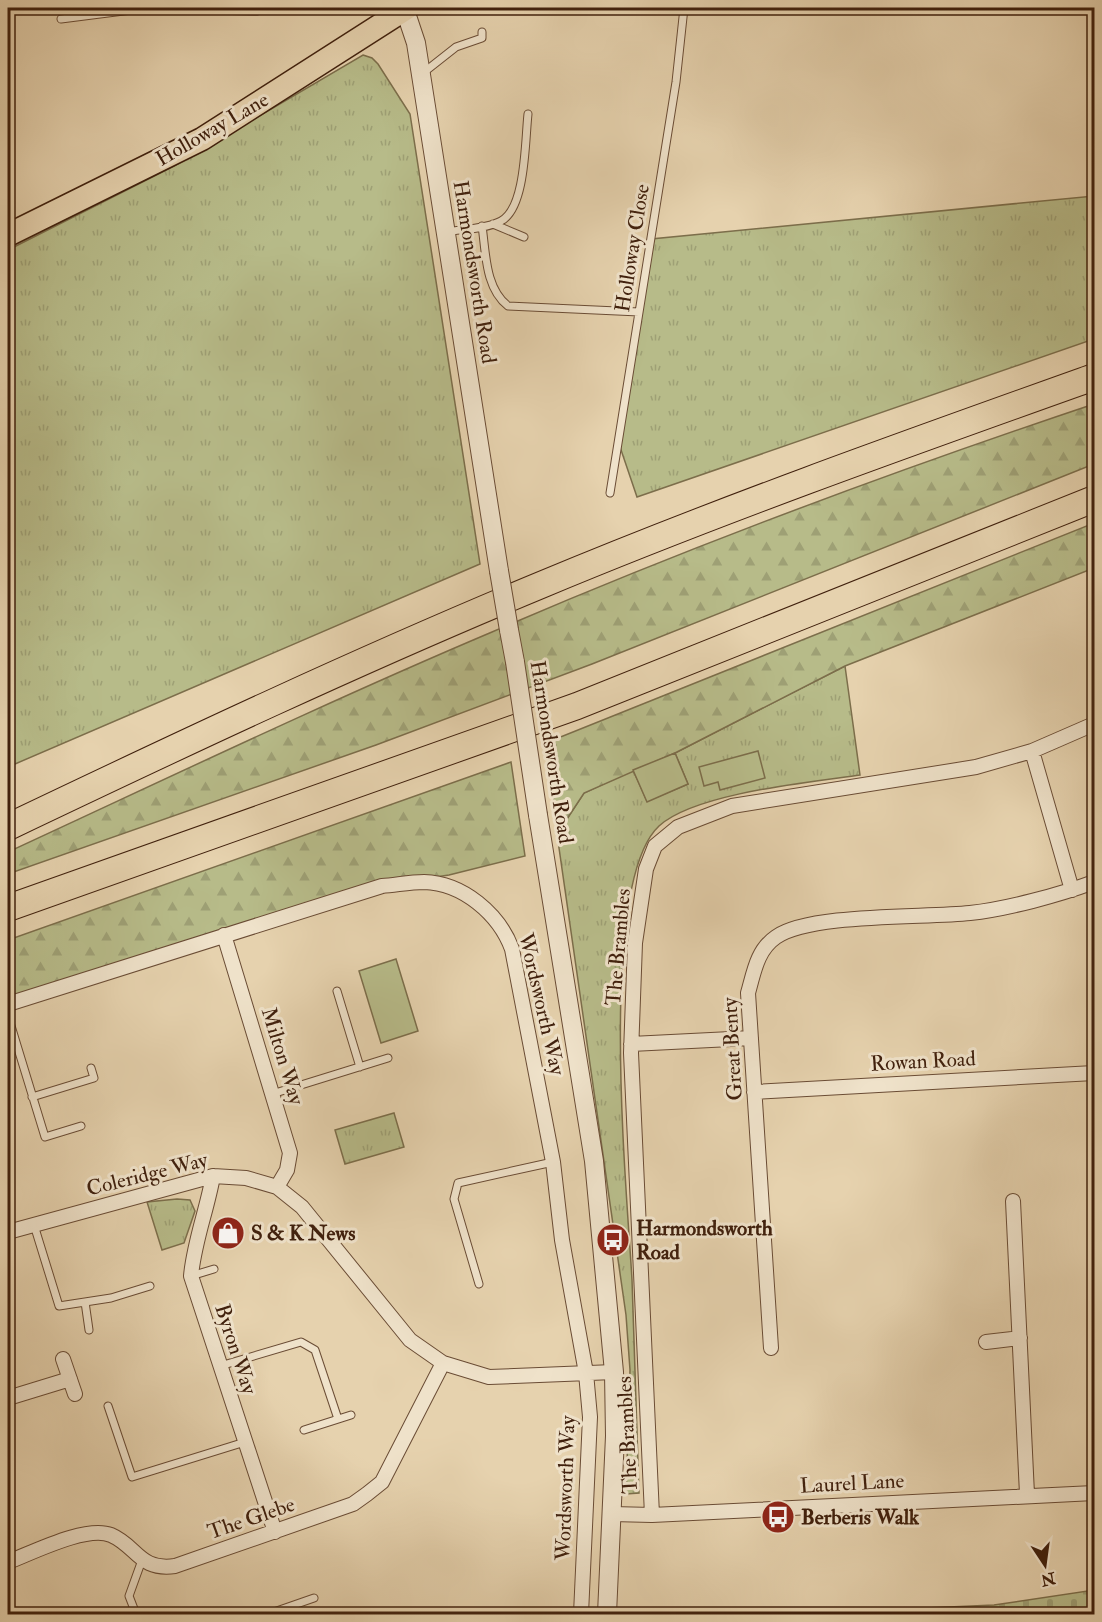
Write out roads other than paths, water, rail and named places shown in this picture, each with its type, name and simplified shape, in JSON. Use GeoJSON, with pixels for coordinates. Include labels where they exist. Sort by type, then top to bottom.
{"type":"FeatureCollection","features":[{"type":"Feature","properties":{"kind":"highway"},"geometry":{"type":"LineString","coordinates":[[8,826],[260,707],[543,584],[824,474],[1095,377]]}},
{"type":"Feature","properties":{"kind":"highway"},"geometry":{"type":"LineString","coordinates":[[8,908],[577,706],[1095,499]]}},
{"type":"Feature","properties":{"kind":"main road","name":"Holloway Lane"},"geometry":{"type":"LineString","coordinates":[[8,236],[201,139],[406,9]]}},
{"type":"Feature","properties":{"kind":"street","name":"Harmondsworth Road"},"geometry":{"type":"LineString","coordinates":[[406,9],[416,43],[594,1161],[614,1372],[612,1514],[607,1614]]}},
{"type":"Feature","properties":{"kind":"street","name":"The Brambles"},"geometry":{"type":"LineString","coordinates":[[652,1515],[632,1044],[635,943],[646,869],[655,846],[678,827],[732,806],[976,767],[1032,751],[1095,723]]}},
{"type":"Feature","properties":{"kind":"street"},"geometry":{"type":"LineString","coordinates":[[1032,751],[1072,890]]}},
{"type":"Feature","properties":{"kind":"street","name":"Wordsworth Way"},"geometry":{"type":"LineString","coordinates":[[8,1004],[382,886],[424,882],[448,886],[483,907],[506,931],[512,949],[553,1162],[562,1240],[586,1372],[590,1417],[581,1614]]}},
{"type":"Feature","properties":{"kind":"street","name":"Great Benty"},"geometry":{"type":"LineString","coordinates":[[771,1348],[748,993],[760,951],[777,936],[806,927],[861,919],[972,913],[1072,890],[1095,882]]}},
{"type":"Feature","properties":{"kind":"street","name":"Milton Way"},"geometry":{"type":"LineString","coordinates":[[224,934],[290,1153],[287,1170],[277,1187]]}},
{"type":"Feature","properties":{"kind":"street"},"geometry":{"type":"LineString","coordinates":[[632,1044],[750,1038]]}},
{"type":"Feature","properties":{"kind":"street","name":"Rowan Road"},"geometry":{"type":"LineString","coordinates":[[754,1092],[1095,1073]]}},
{"type":"Feature","properties":{"kind":"street","name":"Coleridge Way"},"geometry":{"type":"LineString","coordinates":[[8,1232],[213,1176],[246,1178],[277,1187],[302,1207],[410,1340],[443,1363],[489,1377],[614,1372]]}},
{"type":"Feature","properties":{"kind":"street","name":"Byron Way"},"geometry":{"type":"LineString","coordinates":[[213,1176],[206,1214],[193,1252],[191,1276],[276,1532]]}},
{"type":"Feature","properties":{"kind":"street"},"geometry":{"type":"LineString","coordinates":[[1013,1201],[1027,1494]]}},
{"type":"Feature","properties":{"kind":"street"},"geometry":{"type":"LineString","coordinates":[[986,1342],[1020,1338]]}},
{"type":"Feature","properties":{"kind":"street"},"geometry":{"type":"LineString","coordinates":[[63,1359],[75,1394]]}},
{"type":"Feature","properties":{"kind":"street","name":"The Glebe"},"geometry":{"type":"LineString","coordinates":[[8,1563],[85,1534],[110,1535],[142,1560],[160,1568],[176,1566],[352,1504],[382,1482],[443,1363]]}},
{"type":"Feature","properties":{"kind":"street"},"geometry":{"type":"LineString","coordinates":[[8,1398],[70,1379]]}},
{"type":"Feature","properties":{"kind":"street","name":"Laurel Lane"},"geometry":{"type":"LineString","coordinates":[[612,1514],[652,1515],[1095,1492]]}},
{"type":"Feature","properties":{"kind":"lane"},"geometry":{"type":"LineString","coordinates":[[61,19],[147,8]]}},
{"type":"Feature","properties":{"kind":"lane"},"geometry":{"type":"LineString","coordinates":[[202,8],[257,11]]}},
{"type":"Feature","properties":{"kind":"lane","name":"Holloway Close"},"geometry":{"type":"LineString","coordinates":[[610,493],[676,82],[684,8]]}},
{"type":"Feature","properties":{"kind":"lane"},"geometry":{"type":"LineString","coordinates":[[421,74],[456,47],[482,38],[482,32]]}},
{"type":"Feature","properties":{"kind":"lane"},"geometry":{"type":"LineString","coordinates":[[446,232],[493,224],[508,216],[519,199],[528,114]]}},
{"type":"Feature","properties":{"kind":"lane"},"geometry":{"type":"LineString","coordinates":[[493,224],[524,237]]}},
{"type":"Feature","properties":{"kind":"lane"},"geometry":{"type":"LineString","coordinates":[[482,226],[489,276],[499,297],[508,306],[639,312]]}},
{"type":"Feature","properties":{"kind":"lane"},"geometry":{"type":"LineString","coordinates":[[337,991],[360,1067]]}},
{"type":"Feature","properties":{"kind":"lane"},"geometry":{"type":"LineString","coordinates":[[8,1016],[45,1137],[81,1125]]}},
{"type":"Feature","properties":{"kind":"lane"},"geometry":{"type":"LineString","coordinates":[[273,1094],[388,1058]]}},
{"type":"Feature","properties":{"kind":"lane"},"geometry":{"type":"LineString","coordinates":[[32,1097],[94,1078],[90,1068]]}},
{"type":"Feature","properties":{"kind":"lane"},"geometry":{"type":"LineString","coordinates":[[479,1284],[454,1199],[458,1183],[553,1162]]}},
{"type":"Feature","properties":{"kind":"lane"},"geometry":{"type":"LineString","coordinates":[[34,1225],[58,1306],[85,1302],[150,1286]]}},
{"type":"Feature","properties":{"kind":"lane"},"geometry":{"type":"LineString","coordinates":[[191,1276],[214,1269]]}},
{"type":"Feature","properties":{"kind":"lane"},"geometry":{"type":"LineString","coordinates":[[85,1302],[89,1330]]}},
{"type":"Feature","properties":{"kind":"lane"},"geometry":{"type":"LineString","coordinates":[[220,1366],[301,1342],[308,1344],[315,1350],[338,1419]]}},
{"type":"Feature","properties":{"kind":"lane"},"geometry":{"type":"LineString","coordinates":[[108,1406],[132,1478],[245,1442]]}},
{"type":"Feature","properties":{"kind":"lane"},"geometry":{"type":"LineString","coordinates":[[304,1430],[351,1415]]}},
{"type":"Feature","properties":{"kind":"lane"},"geometry":{"type":"LineString","coordinates":[[135,1614],[129,1596],[142,1560]]}},
{"type":"Feature","properties":{"kind":"lane"},"geometry":{"type":"LineString","coordinates":[[267,1614],[314,1598]]}},
{"type":"Feature","properties":{"kind":"place","name":"S & K News"},"geometry":{"type":"Point","coordinates":[228,1233]}},
{"type":"Feature","properties":{"kind":"place","name":"Harmondsworth Road"},"geometry":{"type":"Point","coordinates":[613,1240]}},
{"type":"Feature","properties":{"kind":"place","name":"Berberis Walk"},"geometry":{"type":"Point","coordinates":[778,1517]}}]}
